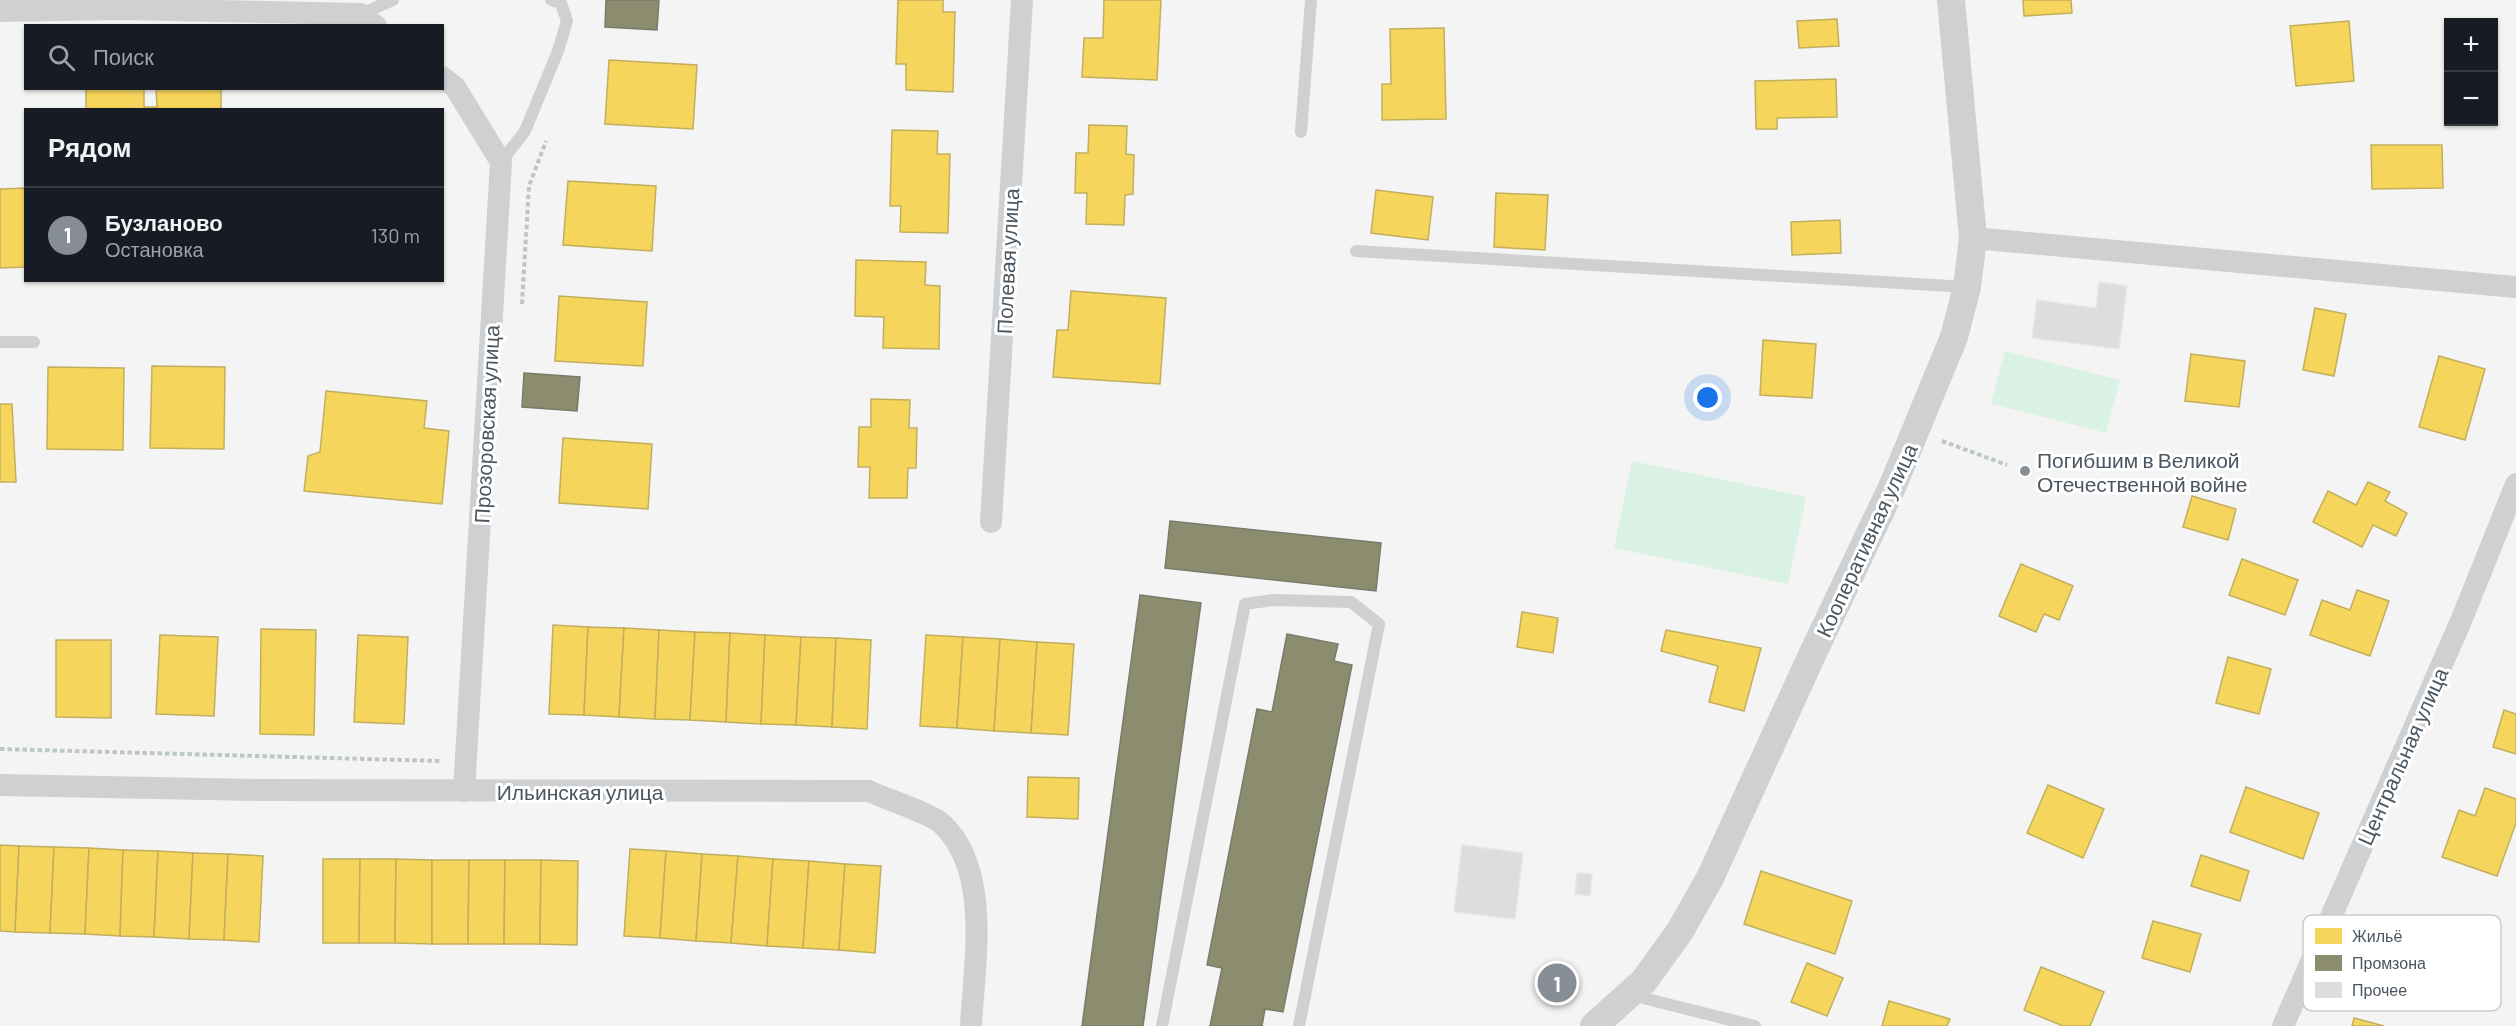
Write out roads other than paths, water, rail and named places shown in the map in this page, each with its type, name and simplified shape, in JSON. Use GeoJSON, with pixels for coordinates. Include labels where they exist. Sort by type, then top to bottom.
{"type":"FeatureCollection","features":[{"type":"Feature","properties":{"kind":"street","name":"Полевая улица"},"geometry":{"type":"LineString","coordinates":[[992,522],[1022,0]]}},
{"type":"Feature","properties":{"kind":"street","name":"Кооперативная улица"},"geometry":{"type":"LineString","coordinates":[[1594,1026],[1644,981],[1680,931],[1710,878],[1893,485],[1954,337],[1967,287],[1973,238],[1951,0]]}},
{"type":"Feature","properties":{"kind":"street"},"geometry":{"type":"LineString","coordinates":[[0,11],[121,9],[369,20]]}},
{"type":"Feature","properties":{"kind":"street"},"geometry":{"type":"LineString","coordinates":[[444,79],[455,87],[501,162]]}},
{"type":"Feature","properties":{"kind":"street","name":"Прозоровская улица"},"geometry":{"type":"LineString","coordinates":[[464,791],[501,162]]}},
{"type":"Feature","properties":{"kind":"street"},"geometry":{"type":"LineString","coordinates":[[1973,238],[2516,287]]}},
{"type":"Feature","properties":{"kind":"street","name":"Центральная улица"},"geometry":{"type":"LineString","coordinates":[[2332,915],[2461,621],[2516,483]]}},
{"type":"Feature","properties":{"kind":"street","name":"Ильинская улица"},"geometry":{"type":"LineString","coordinates":[[0,786],[261,790],[869,791],[940,822],[964,853],[977,902],[971,1026]]}},
{"type":"Feature","properties":{"kind":"street","name":"Центральная улица"},"geometry":{"type":"LineString","coordinates":[[2283,1026],[2303,980]]}},
{"type":"Feature","properties":{"kind":"lane"},"geometry":{"type":"LineString","coordinates":[[369,20],[393,0]]}},
{"type":"Feature","properties":{"kind":"lane"},"geometry":{"type":"LineString","coordinates":[[501,162],[525,130],[558,51],[567,21],[561,3],[551,0]]}},
{"type":"Feature","properties":{"kind":"lane"},"geometry":{"type":"LineString","coordinates":[[1301,132],[1311,0]]}},
{"type":"Feature","properties":{"kind":"lane"},"geometry":{"type":"LineString","coordinates":[[1356,251],[1967,287]]}},
{"type":"Feature","properties":{"kind":"lane"},"geometry":{"type":"LineString","coordinates":[[0,342],[34,342]]}},
{"type":"Feature","properties":{"kind":"lane"},"geometry":{"type":"LineString","coordinates":[[1162,1026],[1245,604],[1273,600],[1351,602],[1379,624],[1299,1026]]}},
{"type":"Feature","properties":{"kind":"lane"},"geometry":{"type":"LineString","coordinates":[[1630,994],[1755,1026]]}},
{"type":"Feature","properties":{"kind":"place","name":"Погибшим в Великой Отечественной войне"},"geometry":{"type":"Point","coordinates":[2025,471]}},
{"type":"Feature","properties":{"kind":"place","name":"Бузланово"},"geometry":{"type":"Point","coordinates":[1557,983]}}]}
